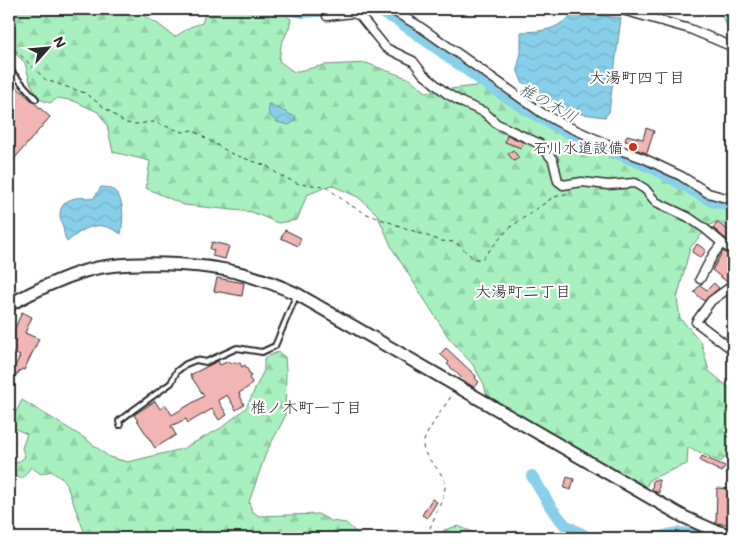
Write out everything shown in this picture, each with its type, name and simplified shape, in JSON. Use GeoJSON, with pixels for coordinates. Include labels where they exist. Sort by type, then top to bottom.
{"type":"FeatureCollection","features":[{"type":"Feature","properties":{"kind":"street"},"geometry":{"type":"LineString","coordinates":[[390,9],[419,26],[542,113],[560,123],[681,176],[708,192],[733,200]]}},
{"type":"Feature","properties":{"kind":"street"},"geometry":{"type":"LineString","coordinates":[[619,9],[690,29],[733,47]]}},
{"type":"Feature","properties":{"kind":"street"},"geometry":{"type":"LineString","coordinates":[[326,16],[353,13],[360,16],[386,48],[413,61],[423,74],[446,93],[484,112],[497,124],[540,144],[553,160],[560,184],[567,186],[576,184],[635,183],[645,189],[661,205],[688,217],[733,252]]}},
{"type":"Feature","properties":{"kind":"street"},"geometry":{"type":"LineString","coordinates":[[700,279],[722,243]]}},
{"type":"Feature","properties":{"kind":"street"},"geometry":{"type":"LineString","coordinates":[[11,299],[87,271],[124,265],[157,264],[206,267],[242,274],[297,294],[684,517],[713,530],[733,536]]}},
{"type":"Feature","properties":{"kind":"street"},"geometry":{"type":"LineString","coordinates":[[733,284],[711,301],[696,322],[733,350]]}},
{"type":"Feature","properties":{"kind":"lane"},"geometry":{"type":"LineString","coordinates":[[9,69],[36,99]]}},
{"type":"Feature","properties":{"kind":"lane"},"geometry":{"type":"LineString","coordinates":[[120,425],[119,422],[132,411],[171,384],[177,371],[186,364],[196,360],[206,362],[237,348],[262,352],[275,346],[297,294]]}},
{"type":"Feature","properties":{"kind":"path"},"geometry":{"type":"LineString","coordinates":[[9,44],[46,80],[85,93],[125,124],[153,122],[183,132],[192,130],[232,154],[267,166],[279,175],[299,184],[325,186],[348,204],[367,214],[440,241],[454,242],[474,259],[482,259],[508,228],[552,198],[573,190],[576,184]]}},
{"type":"Feature","properties":{"kind":"path"},"geometry":{"type":"LineString","coordinates":[[430,528],[443,496],[445,481],[441,472],[425,452],[424,441],[457,386]]}},
{"type":"Feature","properties":{"kind":"green space"},"geometry":{"type":"Polygon","coordinates":[[[9,9],[137,9],[138,12],[175,37],[190,27],[202,23],[207,9],[279,10],[291,19],[281,45],[279,61],[294,72],[325,65],[366,63],[410,79],[426,92],[483,85],[565,134],[650,170],[711,201],[733,207],[733,226],[717,221],[709,226],[690,248],[677,299],[680,318],[701,342],[709,371],[733,391],[733,447],[721,462],[688,447],[687,464],[650,479],[645,489],[487,397],[484,384],[473,365],[449,338],[393,250],[377,214],[358,197],[331,185],[307,195],[297,220],[278,223],[252,212],[184,205],[146,188],[150,161],[113,152],[107,125],[98,112],[74,101],[58,98],[50,103],[39,99],[30,82],[25,63],[9,47],[9,9]]]}},
{"type":"Feature","properties":{"kind":"green space"},"geometry":{"type":"Polygon","coordinates":[[[702,9],[733,9],[733,31],[729,29],[721,15],[702,9]]]}},
{"type":"Feature","properties":{"kind":"green space"},"geometry":{"type":"Polygon","coordinates":[[[278,352],[285,357],[285,417],[266,453],[249,502],[252,511],[259,516],[318,514],[331,521],[346,523],[362,538],[100,538],[84,531],[65,481],[51,471],[41,474],[31,467],[22,479],[9,473],[9,465],[25,457],[22,448],[27,434],[9,426],[22,400],[86,439],[109,457],[128,462],[182,449],[221,428],[246,408],[264,370],[264,358],[278,352]]]}},
{"type":"Feature","properties":{"kind":"green space"},"geometry":{"type":"Polygon","coordinates":[[[458,526],[480,538],[441,538],[444,530],[458,526]]]}},
{"type":"Feature","properties":{"kind":"water"},"geometry":{"type":"Polygon","coordinates":[[[581,9],[604,16],[621,18],[609,112],[605,117],[567,112],[522,82],[517,69],[521,53],[521,32],[541,31],[554,27],[581,9]]]}},
{"type":"Feature","properties":{"kind":"water"},"geometry":{"type":"Polygon","coordinates":[[[268,104],[295,117],[295,121],[289,125],[277,122],[269,115],[268,104]]]}},
{"type":"Feature","properties":{"kind":"water"},"geometry":{"type":"Polygon","coordinates":[[[101,187],[109,188],[119,197],[123,211],[121,234],[106,227],[93,226],[80,232],[67,242],[60,216],[63,205],[67,201],[82,197],[93,199],[101,187]]]}},
{"type":"Feature","properties":{"kind":"building"},"geometry":{"type":"Polygon","coordinates":[[[9,80],[50,117],[9,165],[9,80]]]}},
{"type":"Feature","properties":{"kind":"building"},"geometry":{"type":"Polygon","coordinates":[[[646,128],[654,131],[647,153],[635,149],[636,144],[625,141],[627,135],[643,139],[646,128]]]}},
{"type":"Feature","properties":{"kind":"building"},"geometry":{"type":"Polygon","coordinates":[[[507,135],[523,142],[521,148],[505,142],[507,135]]]}},
{"type":"Feature","properties":{"kind":"building"},"geometry":{"type":"Polygon","coordinates":[[[513,150],[519,158],[514,161],[508,154],[513,150]]]}},
{"type":"Feature","properties":{"kind":"building"},"geometry":{"type":"Polygon","coordinates":[[[717,222],[729,231],[733,225],[733,245],[713,228],[717,222]]]}},
{"type":"Feature","properties":{"kind":"building"},"geometry":{"type":"Polygon","coordinates":[[[285,230],[301,238],[298,246],[281,238],[285,230]]]}},
{"type":"Feature","properties":{"kind":"building"},"geometry":{"type":"Polygon","coordinates":[[[212,242],[229,246],[225,259],[212,256],[214,250],[210,249],[212,242]]]}},
{"type":"Feature","properties":{"kind":"building"},"geometry":{"type":"Polygon","coordinates":[[[697,244],[706,250],[701,258],[692,252],[697,244]]]}},
{"type":"Feature","properties":{"kind":"building"},"geometry":{"type":"Polygon","coordinates":[[[723,251],[733,258],[733,276],[727,282],[712,270],[723,251]]]}},
{"type":"Feature","properties":{"kind":"building"},"geometry":{"type":"Polygon","coordinates":[[[217,278],[244,283],[242,296],[214,291],[217,278]]]}},
{"type":"Feature","properties":{"kind":"building"},"geometry":{"type":"Polygon","coordinates":[[[714,283],[719,288],[704,301],[694,292],[700,285],[707,290],[714,283]]]}},
{"type":"Feature","properties":{"kind":"building"},"geometry":{"type":"Polygon","coordinates":[[[22,312],[32,317],[25,333],[39,339],[24,370],[22,369],[9,383],[9,366],[13,370],[20,356],[9,351],[9,342],[22,312]]]}},
{"type":"Feature","properties":{"kind":"building"},"geometry":{"type":"Polygon","coordinates":[[[446,348],[476,376],[475,378],[479,382],[474,387],[447,364],[449,362],[440,354],[446,348]]]}},
{"type":"Feature","properties":{"kind":"building"},"geometry":{"type":"Polygon","coordinates":[[[218,361],[220,365],[229,361],[230,364],[234,362],[240,363],[242,367],[245,365],[252,382],[250,386],[239,393],[244,405],[236,410],[227,395],[218,400],[227,415],[219,420],[212,409],[188,423],[186,419],[171,426],[176,435],[155,448],[134,415],[155,401],[160,409],[166,405],[172,415],[204,396],[190,375],[218,361]]]}},
{"type":"Feature","properties":{"kind":"building"},"geometry":{"type":"Polygon","coordinates":[[[702,456],[725,466],[722,472],[700,461],[702,456]]]}},
{"type":"Feature","properties":{"kind":"building"},"geometry":{"type":"Polygon","coordinates":[[[567,477],[574,479],[571,490],[564,488],[567,477]]]}},
{"type":"Feature","properties":{"kind":"building"},"geometry":{"type":"Polygon","coordinates":[[[653,480],[659,480],[659,493],[652,490],[653,480]]]}},
{"type":"Feature","properties":{"kind":"building"},"geometry":{"type":"Polygon","coordinates":[[[717,488],[733,489],[733,525],[716,523],[717,488]]]}},
{"type":"Feature","properties":{"kind":"building"},"geometry":{"type":"Polygon","coordinates":[[[432,499],[437,502],[427,518],[422,515],[432,499]]]}},
{"type":"Feature","properties":{"kind":"waterway","name":"椎の木川"},"geometry":{"type":"LineString","coordinates":[[281,9],[288,10]]}},
{"type":"Feature","properties":{"kind":"waterway","name":"椎の木川"},"geometry":{"type":"LineString","coordinates":[[287,9],[303,12],[343,9]]}},
{"type":"Feature","properties":{"kind":"waterway","name":"椎の木川"},"geometry":{"type":"LineString","coordinates":[[360,9],[379,11],[399,21],[491,87],[561,129],[657,170],[712,201],[733,206]]}},
{"type":"Feature","properties":{"kind":"waterway"},"geometry":{"type":"LineString","coordinates":[[532,476],[552,509],[565,525],[589,538]]}},
{"type":"Feature","properties":{"kind":"waterway"},"geometry":{"type":"LineString","coordinates":[[659,538],[679,533],[690,534],[700,538]]}},
{"type":"Feature","properties":{"kind":"waterway"},"geometry":{"type":"LineString","coordinates":[[566,538],[579,535],[588,538]]}},
{"type":"Feature","properties":{"kind":"place","name":"石川水道設備"},"geometry":{"type":"Point","coordinates":[633,147]}},
{"type":"Feature","properties":{"kind":"district","name":"大湯町四丁目"},"geometry":{"type":"Point","coordinates":[637,76]}},
{"type":"Feature","properties":{"kind":"district","name":"大湯町二丁目"},"geometry":{"type":"Point","coordinates":[523,290]}},
{"type":"Feature","properties":{"kind":"district","name":"椎ノ木町一丁目"},"geometry":{"type":"Point","coordinates":[306,406]}}]}
